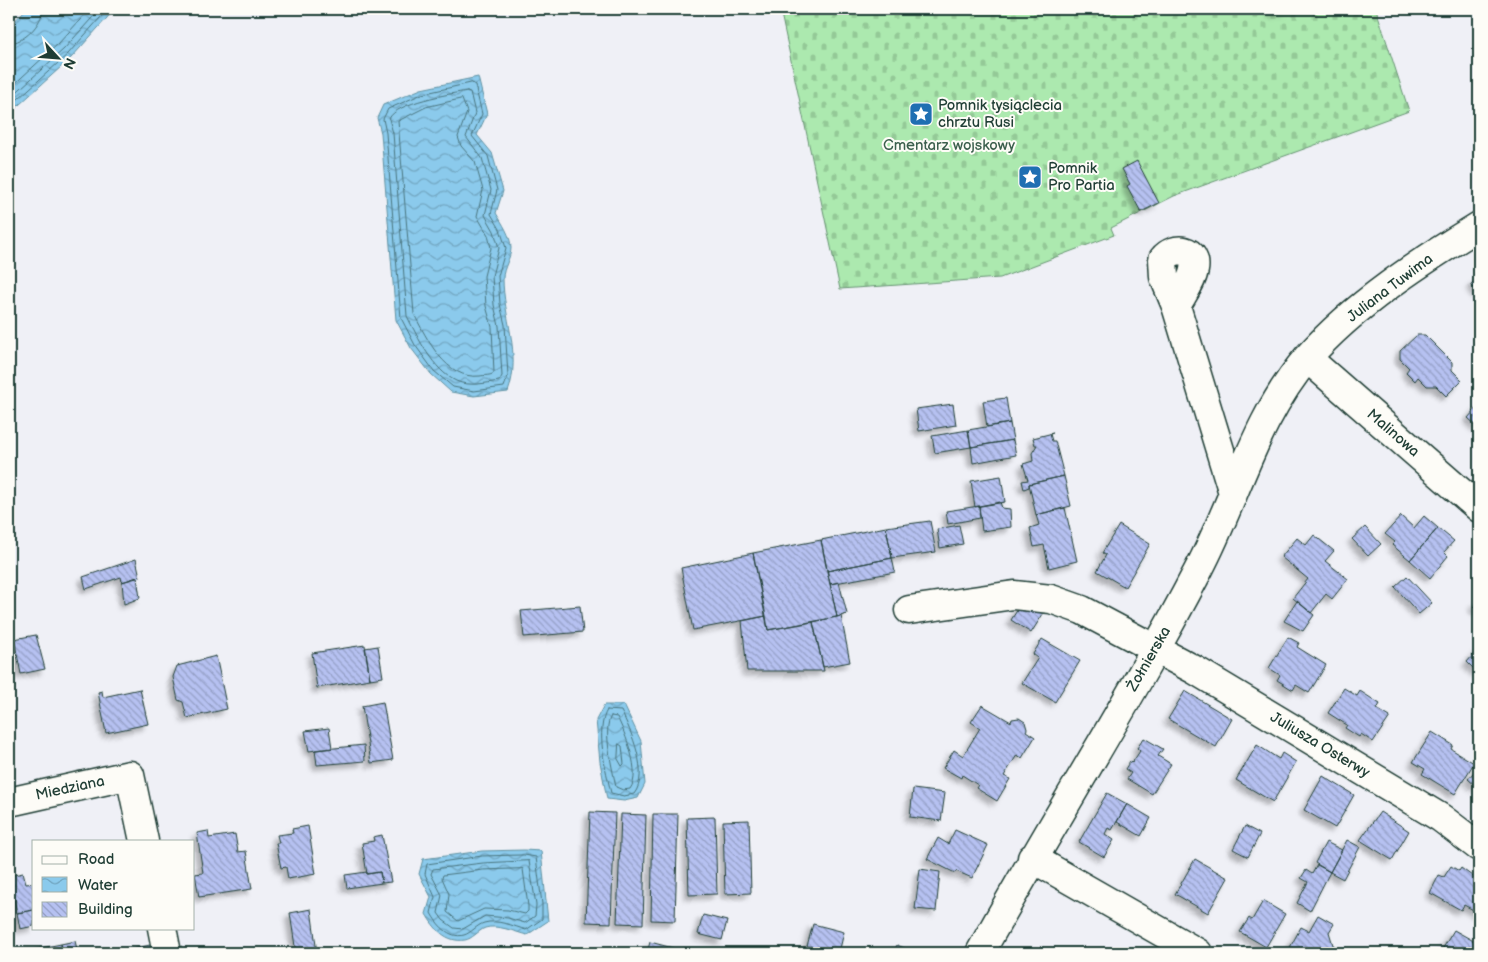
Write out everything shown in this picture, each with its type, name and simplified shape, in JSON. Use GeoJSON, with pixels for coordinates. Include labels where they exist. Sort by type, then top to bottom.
{"type":"FeatureCollection","features":[{"type":"Feature","properties":{"kind":"street","name":"Juliana Tuwima"},"geometry":{"type":"LineString","coordinates":[[1307,358],[1350,318],[1410,270],[1479,226]]}},
{"type":"Feature","properties":{"kind":"street"},"geometry":{"type":"LineString","coordinates":[[1176,306],[1233,493]]}},
{"type":"Feature","properties":{"kind":"street","name":"Żołnierska"},"geometry":{"type":"LineString","coordinates":[[980,953],[1032,858],[1156,650],[1218,532],[1248,458],[1276,404],[1307,358]]}},
{"type":"Feature","properties":{"kind":"street","name":"Malinowa"},"geometry":{"type":"LineString","coordinates":[[1307,358],[1479,508]]}},
{"type":"Feature","properties":{"kind":"street","name":"Juliusza Osterwy"},"geometry":{"type":"LineString","coordinates":[[909,610],[1014,595],[1051,598],[1082,610],[1194,670],[1442,818],[1479,847]]}},
{"type":"Feature","properties":{"kind":"street","name":"Miedziana"},"geometry":{"type":"LineString","coordinates":[[9,802],[130,775],[144,840]]}},
{"type":"Feature","properties":{"kind":"street"},"geometry":{"type":"LineString","coordinates":[[1032,858],[1198,953]]}},
{"type":"Feature","properties":{"kind":"street"},"geometry":{"type":"LineString","coordinates":[[162,930],[167,953]]}},
{"type":"Feature","properties":{"kind":"green space","name":"Cmentarz wojskowy"},"geometry":{"type":"Polygon","coordinates":[[[780,9],[1376,9],[1409,111],[1174,196],[1111,228],[1114,235],[1000,278],[840,289],[780,9]]]}},
{"type":"Feature","properties":{"kind":"water"},"geometry":{"type":"Polygon","coordinates":[[[26,9],[115,9],[72,57],[9,114],[9,27],[26,9]]]}},
{"type":"Feature","properties":{"kind":"water"},"geometry":{"type":"Polygon","coordinates":[[[478,77],[487,114],[477,135],[492,153],[503,191],[496,213],[511,243],[511,252],[503,278],[513,349],[513,364],[508,392],[474,396],[451,392],[431,374],[411,348],[396,320],[381,133],[377,118],[383,105],[421,89],[478,77]]]}},
{"type":"Feature","properties":{"kind":"water"},"geometry":{"type":"Polygon","coordinates":[[[604,705],[624,705],[641,741],[645,784],[638,798],[624,801],[607,799],[600,762],[596,720],[604,705]]]}},
{"type":"Feature","properties":{"kind":"water"},"geometry":{"type":"Polygon","coordinates":[[[482,851],[541,851],[548,921],[527,935],[490,927],[482,929],[465,940],[446,937],[437,929],[426,914],[431,897],[419,874],[423,859],[482,851]]]}},
{"type":"Feature","properties":{"kind":"building"},"geometry":{"type":"Polygon","coordinates":[[[1271,9],[1288,9],[1288,10],[1272,13],[1271,9]]]}},
{"type":"Feature","properties":{"kind":"building"},"geometry":{"type":"Polygon","coordinates":[[[1137,161],[1159,203],[1141,212],[1127,186],[1130,184],[1122,169],[1137,161]]]}},
{"type":"Feature","properties":{"kind":"building"},"geometry":{"type":"Polygon","coordinates":[[[1479,278],[1479,296],[1471,284],[1479,278]]]}},
{"type":"Feature","properties":{"kind":"building"},"geometry":{"type":"Polygon","coordinates":[[[1417,335],[1425,335],[1452,362],[1452,370],[1462,380],[1446,396],[1436,386],[1427,386],[1418,377],[1415,381],[1406,372],[1409,368],[1400,359],[1400,351],[1417,335]]]}},
{"type":"Feature","properties":{"kind":"building"},"geometry":{"type":"Polygon","coordinates":[[[1006,398],[1010,423],[987,427],[983,401],[1006,398]]]}},
{"type":"Feature","properties":{"kind":"building"},"geometry":{"type":"Polygon","coordinates":[[[953,404],[956,425],[919,431],[916,409],[953,404]]]}},
{"type":"Feature","properties":{"kind":"building"},"geometry":{"type":"Polygon","coordinates":[[[1479,405],[1479,428],[1468,418],[1479,405]]]}},
{"type":"Feature","properties":{"kind":"building"},"geometry":{"type":"Polygon","coordinates":[[[1010,423],[1013,440],[971,447],[968,430],[1010,423]]]}},
{"type":"Feature","properties":{"kind":"building"},"geometry":{"type":"Polygon","coordinates":[[[968,430],[971,447],[935,453],[932,436],[968,430]]]}},
{"type":"Feature","properties":{"kind":"building"},"geometry":{"type":"Polygon","coordinates":[[[1053,433],[1050,434],[1052,441],[1055,441],[1064,476],[1029,484],[1029,487],[1024,489],[1022,481],[1028,480],[1023,464],[1033,461],[1032,453],[1037,445],[1035,445],[1033,438],[1053,433]]]}},
{"type":"Feature","properties":{"kind":"building"},"geometry":{"type":"Polygon","coordinates":[[[1013,440],[1016,455],[973,463],[971,447],[1013,440]]]}},
{"type":"Feature","properties":{"kind":"building"},"geometry":{"type":"Polygon","coordinates":[[[1001,476],[1005,502],[975,507],[971,481],[1001,476]]]}},
{"type":"Feature","properties":{"kind":"building"},"geometry":{"type":"Polygon","coordinates":[[[1064,476],[1071,506],[1036,515],[1029,484],[1064,476]]]}},
{"type":"Feature","properties":{"kind":"building"},"geometry":{"type":"Polygon","coordinates":[[[1000,502],[1002,508],[1010,509],[1011,527],[982,531],[979,506],[1000,502]]]}},
{"type":"Feature","properties":{"kind":"building"},"geometry":{"type":"Polygon","coordinates":[[[979,506],[980,518],[948,524],[946,511],[979,506]]]}},
{"type":"Feature","properties":{"kind":"building"},"geometry":{"type":"Polygon","coordinates":[[[1065,508],[1077,561],[1049,568],[1044,545],[1034,547],[1030,528],[1039,525],[1036,515],[1065,508]]]}},
{"type":"Feature","properties":{"kind":"building"},"geometry":{"type":"Polygon","coordinates":[[[1401,516],[1414,528],[1424,516],[1438,528],[1410,560],[1392,545],[1395,542],[1385,534],[1401,516]]]}},
{"type":"Feature","properties":{"kind":"building"},"geometry":{"type":"Polygon","coordinates":[[[930,521],[936,552],[892,558],[886,527],[930,521]]]}},
{"type":"Feature","properties":{"kind":"building"},"geometry":{"type":"Polygon","coordinates":[[[959,525],[963,544],[940,548],[937,529],[959,525]]]}},
{"type":"Feature","properties":{"kind":"building"},"geometry":{"type":"Polygon","coordinates":[[[1119,525],[1150,544],[1125,587],[1097,571],[1106,555],[1102,553],[1119,525]]]}},
{"type":"Feature","properties":{"kind":"building"},"geometry":{"type":"Polygon","coordinates":[[[886,527],[892,558],[827,571],[821,540],[886,527]]]}},
{"type":"Feature","properties":{"kind":"building"},"geometry":{"type":"Polygon","coordinates":[[[1365,527],[1381,544],[1368,556],[1352,539],[1365,527]]]}},
{"type":"Feature","properties":{"kind":"building"},"geometry":{"type":"Polygon","coordinates":[[[1438,528],[1454,541],[1444,552],[1448,556],[1430,578],[1410,560],[1438,528]]]}},
{"type":"Feature","properties":{"kind":"building"},"geometry":{"type":"Polygon","coordinates":[[[1314,535],[1334,551],[1325,561],[1348,579],[1332,599],[1326,594],[1311,613],[1293,598],[1308,579],[1281,557],[1297,538],[1306,545],[1314,535]]]}},
{"type":"Feature","properties":{"kind":"building"},"geometry":{"type":"Polygon","coordinates":[[[821,540],[837,617],[768,630],[753,553],[821,540]]]}},
{"type":"Feature","properties":{"kind":"building"},"geometry":{"type":"Polygon","coordinates":[[[753,553],[766,616],[693,630],[681,568],[753,553]]]}},
{"type":"Feature","properties":{"kind":"building"},"geometry":{"type":"Polygon","coordinates":[[[892,558],[895,572],[830,584],[827,571],[892,558]]]}},
{"type":"Feature","properties":{"kind":"building"},"geometry":{"type":"Polygon","coordinates":[[[136,559],[140,577],[122,582],[121,577],[86,589],[83,577],[136,559]]]}},
{"type":"Feature","properties":{"kind":"building"},"geometry":{"type":"Polygon","coordinates":[[[1407,576],[1432,603],[1419,614],[1395,587],[1407,576]]]}},
{"type":"Feature","properties":{"kind":"building"},"geometry":{"type":"Polygon","coordinates":[[[137,577],[140,598],[124,604],[122,582],[137,577]]]}},
{"type":"Feature","properties":{"kind":"building"},"geometry":{"type":"Polygon","coordinates":[[[839,582],[847,614],[837,617],[830,584],[839,582]]]}},
{"type":"Feature","properties":{"kind":"building"},"geometry":{"type":"Polygon","coordinates":[[[1479,600],[1479,612],[1473,607],[1479,600]]]}},
{"type":"Feature","properties":{"kind":"building"},"geometry":{"type":"Polygon","coordinates":[[[1023,601],[1043,614],[1031,633],[1011,620],[1023,601]]]}},
{"type":"Feature","properties":{"kind":"building"},"geometry":{"type":"Polygon","coordinates":[[[1297,601],[1314,615],[1303,631],[1284,621],[1297,601]]]}},
{"type":"Feature","properties":{"kind":"building"},"geometry":{"type":"Polygon","coordinates":[[[580,606],[583,632],[524,637],[521,611],[580,606]]]}},
{"type":"Feature","properties":{"kind":"building"},"geometry":{"type":"Polygon","coordinates":[[[766,616],[768,630],[813,622],[824,671],[747,671],[742,621],[766,616]]]}},
{"type":"Feature","properties":{"kind":"building"},"geometry":{"type":"Polygon","coordinates":[[[841,616],[850,662],[823,667],[813,622],[841,616]]]}},
{"type":"Feature","properties":{"kind":"building"},"geometry":{"type":"Polygon","coordinates":[[[36,635],[45,669],[21,674],[14,639],[36,635]]]}},
{"type":"Feature","properties":{"kind":"building"},"geometry":{"type":"Polygon","coordinates":[[[1288,637],[1299,643],[1297,647],[1326,665],[1309,693],[1296,685],[1293,690],[1277,680],[1280,675],[1269,668],[1288,637]]]}},
{"type":"Feature","properties":{"kind":"building"},"geometry":{"type":"Polygon","coordinates":[[[1042,639],[1080,661],[1055,702],[1022,683],[1038,658],[1033,654],[1042,639]]]}},
{"type":"Feature","properties":{"kind":"building"},"geometry":{"type":"Polygon","coordinates":[[[365,645],[370,679],[317,688],[312,653],[365,645]]]}},
{"type":"Feature","properties":{"kind":"building"},"geometry":{"type":"Polygon","coordinates":[[[378,646],[383,677],[370,679],[365,648],[378,646]]]}},
{"type":"Feature","properties":{"kind":"building"},"geometry":{"type":"Polygon","coordinates":[[[1479,648],[1479,671],[1478,673],[1467,662],[1479,648]]]}},
{"type":"Feature","properties":{"kind":"building"},"geometry":{"type":"Polygon","coordinates":[[[216,656],[227,709],[187,718],[183,702],[178,700],[173,677],[177,666],[216,656]]]}},
{"type":"Feature","properties":{"kind":"building"},"geometry":{"type":"Polygon","coordinates":[[[1344,688],[1357,696],[1360,691],[1380,704],[1377,709],[1390,717],[1373,742],[1361,734],[1359,737],[1345,728],[1347,725],[1328,713],[1344,688]]]}},
{"type":"Feature","properties":{"kind":"building"},"geometry":{"type":"Polygon","coordinates":[[[140,689],[148,724],[106,733],[98,692],[102,691],[103,697],[140,689]]]}},
{"type":"Feature","properties":{"kind":"building"},"geometry":{"type":"Polygon","coordinates":[[[1185,691],[1232,719],[1216,747],[1168,719],[1185,691]]]}},
{"type":"Feature","properties":{"kind":"building"},"geometry":{"type":"Polygon","coordinates":[[[383,702],[393,760],[371,763],[362,706],[383,702]]]}},
{"type":"Feature","properties":{"kind":"building"},"geometry":{"type":"Polygon","coordinates":[[[982,705],[1011,722],[1012,719],[1019,718],[1025,722],[1026,731],[1035,737],[1022,758],[1017,755],[1004,776],[1010,779],[997,801],[976,788],[978,785],[962,775],[961,778],[943,768],[954,750],[963,756],[980,728],[971,722],[982,705]]]}},
{"type":"Feature","properties":{"kind":"building"},"geometry":{"type":"Polygon","coordinates":[[[329,728],[332,748],[309,751],[305,731],[329,728]]]}},
{"type":"Feature","properties":{"kind":"building"},"geometry":{"type":"Polygon","coordinates":[[[1432,732],[1453,745],[1451,749],[1474,763],[1455,794],[1422,774],[1425,769],[1413,762],[1432,732]]]}},
{"type":"Feature","properties":{"kind":"building"},"geometry":{"type":"Polygon","coordinates":[[[1144,738],[1163,749],[1158,756],[1171,764],[1152,794],[1127,779],[1131,773],[1125,769],[1130,761],[1132,763],[1140,751],[1137,748],[1144,738]]]}},
{"type":"Feature","properties":{"kind":"building"},"geometry":{"type":"Polygon","coordinates":[[[364,745],[365,761],[317,765],[315,750],[364,745]]]}},
{"type":"Feature","properties":{"kind":"building"},"geometry":{"type":"Polygon","coordinates":[[[1257,745],[1279,759],[1282,753],[1296,762],[1273,802],[1236,780],[1257,745]]]}},
{"type":"Feature","properties":{"kind":"building"},"geometry":{"type":"Polygon","coordinates":[[[1479,766],[1479,789],[1468,779],[1479,766]]]}},
{"type":"Feature","properties":{"kind":"building"},"geometry":{"type":"Polygon","coordinates":[[[1323,776],[1354,795],[1335,828],[1304,810],[1323,776]]]}},
{"type":"Feature","properties":{"kind":"building"},"geometry":{"type":"Polygon","coordinates":[[[913,789],[945,793],[941,821],[910,817],[913,789]]]}},
{"type":"Feature","properties":{"kind":"building"},"geometry":{"type":"Polygon","coordinates":[[[1107,793],[1127,804],[1112,830],[1108,828],[1105,834],[1114,840],[1104,857],[1079,842],[1107,793]]]}},
{"type":"Feature","properties":{"kind":"building"},"geometry":{"type":"Polygon","coordinates":[[[1127,804],[1151,818],[1141,836],[1117,822],[1127,804]]]}},
{"type":"Feature","properties":{"kind":"building"},"geometry":{"type":"Polygon","coordinates":[[[590,812],[615,813],[611,923],[586,922],[590,812]]]}},
{"type":"Feature","properties":{"kind":"building"},"geometry":{"type":"Polygon","coordinates":[[[1380,812],[1409,831],[1392,860],[1360,840],[1380,812]]]}},
{"type":"Feature","properties":{"kind":"building"},"geometry":{"type":"Polygon","coordinates":[[[621,814],[646,815],[643,924],[617,923],[621,814]]]}},
{"type":"Feature","properties":{"kind":"building"},"geometry":{"type":"Polygon","coordinates":[[[653,814],[678,814],[675,921],[651,920],[653,814]]]}},
{"type":"Feature","properties":{"kind":"building"},"geometry":{"type":"Polygon","coordinates":[[[715,817],[717,894],[689,895],[687,818],[715,817]]]}},
{"type":"Feature","properties":{"kind":"building"},"geometry":{"type":"Polygon","coordinates":[[[749,820],[751,893],[725,894],[723,821],[749,820]]]}},
{"type":"Feature","properties":{"kind":"building"},"geometry":{"type":"Polygon","coordinates":[[[308,826],[316,874],[288,879],[286,867],[281,868],[276,843],[279,843],[277,835],[293,833],[292,829],[308,826]]]}},
{"type":"Feature","properties":{"kind":"building"},"geometry":{"type":"Polygon","coordinates":[[[1245,826],[1260,834],[1248,857],[1233,849],[1245,826]]]}},
{"type":"Feature","properties":{"kind":"building"},"geometry":{"type":"Polygon","coordinates":[[[955,830],[988,845],[972,878],[956,871],[955,873],[927,859],[938,838],[948,844],[955,830]]]}},
{"type":"Feature","properties":{"kind":"building"},"geometry":{"type":"Polygon","coordinates":[[[208,831],[209,838],[235,834],[238,852],[246,851],[252,889],[199,897],[195,874],[203,873],[197,833],[208,831]]]}},
{"type":"Feature","properties":{"kind":"building"},"geometry":{"type":"Polygon","coordinates":[[[382,835],[391,882],[382,883],[380,872],[367,874],[362,843],[374,841],[373,837],[382,835]]]}},
{"type":"Feature","properties":{"kind":"building"},"geometry":{"type":"Polygon","coordinates":[[[1347,840],[1360,847],[1343,879],[1330,872],[1347,840]]]}},
{"type":"Feature","properties":{"kind":"building"},"geometry":{"type":"Polygon","coordinates":[[[1326,842],[1342,850],[1330,872],[1315,863],[1326,842]]]}},
{"type":"Feature","properties":{"kind":"building"},"geometry":{"type":"Polygon","coordinates":[[[1195,859],[1228,878],[1208,913],[1175,894],[1195,859]]]}},
{"type":"Feature","properties":{"kind":"building"},"geometry":{"type":"Polygon","coordinates":[[[1317,865],[1330,872],[1310,911],[1297,903],[1308,882],[1301,878],[1306,870],[1312,874],[1317,865]]]}},
{"type":"Feature","properties":{"kind":"building"},"geometry":{"type":"Polygon","coordinates":[[[1451,866],[1459,871],[1461,868],[1479,881],[1479,913],[1464,905],[1461,910],[1430,893],[1439,875],[1444,877],[1451,866]]]}},
{"type":"Feature","properties":{"kind":"building"},"geometry":{"type":"Polygon","coordinates":[[[920,869],[940,872],[936,911],[915,909],[920,869]]]}},
{"type":"Feature","properties":{"kind":"building"},"geometry":{"type":"Polygon","coordinates":[[[367,872],[367,874],[380,872],[382,883],[347,888],[345,875],[367,872]]]}},
{"type":"Feature","properties":{"kind":"building"},"geometry":{"type":"Polygon","coordinates":[[[23,873],[26,884],[32,883],[32,910],[17,913],[9,876],[23,873]]]}},
{"type":"Feature","properties":{"kind":"building"},"geometry":{"type":"Polygon","coordinates":[[[1263,901],[1285,914],[1266,947],[1240,932],[1249,918],[1252,920],[1263,901]]]}},
{"type":"Feature","properties":{"kind":"building"},"geometry":{"type":"Polygon","coordinates":[[[311,909],[317,953],[296,953],[290,913],[311,909]]]}},
{"type":"Feature","properties":{"kind":"building"},"geometry":{"type":"Polygon","coordinates":[[[32,910],[32,926],[20,929],[17,913],[32,910]]]}},
{"type":"Feature","properties":{"kind":"building"},"geometry":{"type":"Polygon","coordinates":[[[703,915],[727,921],[722,940],[698,934],[703,915]]]}},
{"type":"Feature","properties":{"kind":"building"},"geometry":{"type":"Polygon","coordinates":[[[1318,915],[1334,924],[1329,932],[1333,945],[1347,953],[1287,953],[1301,927],[1309,931],[1318,915]]]}},
{"type":"Feature","properties":{"kind":"building"},"geometry":{"type":"Polygon","coordinates":[[[813,924],[844,932],[839,953],[807,946],[813,924]]]}},
{"type":"Feature","properties":{"kind":"building"},"geometry":{"type":"Polygon","coordinates":[[[1454,930],[1479,944],[1476,953],[1440,953],[1454,930]]]}},
{"type":"Feature","properties":{"kind":"building"},"geometry":{"type":"Polygon","coordinates":[[[75,941],[78,953],[63,953],[61,944],[75,941]]]}},
{"type":"Feature","properties":{"kind":"building"},"geometry":{"type":"Polygon","coordinates":[[[650,942],[673,948],[671,953],[647,953],[650,942]]]}},
{"type":"Feature","properties":{"kind":"building"},"geometry":{"type":"Polygon","coordinates":[[[61,944],[63,953],[26,953],[26,951],[61,944]]]}},
{"type":"Feature","properties":{"kind":"building"},"geometry":{"type":"Polygon","coordinates":[[[150,945],[152,953],[114,953],[150,945]]]}},
{"type":"Feature","properties":{"kind":"building"},"geometry":{"type":"Polygon","coordinates":[[[897,945],[914,952],[921,953],[893,953],[897,945]]]}},
{"type":"Feature","properties":{"kind":"building"},"geometry":{"type":"Polygon","coordinates":[[[684,948],[703,953],[683,953],[684,948]]]}},
{"type":"Feature","properties":{"kind":"building"},"geometry":{"type":"Polygon","coordinates":[[[801,948],[823,953],[800,953],[801,948]]]}},
{"type":"Feature","properties":{"kind":"place","name":"Pomnik tysiąclecia chrztu Rusi"},"geometry":{"type":"Point","coordinates":[921,114]}},
{"type":"Feature","properties":{"kind":"place","name":"Pomnik Pro Partia"},"geometry":{"type":"Point","coordinates":[1030,177]}}]}
